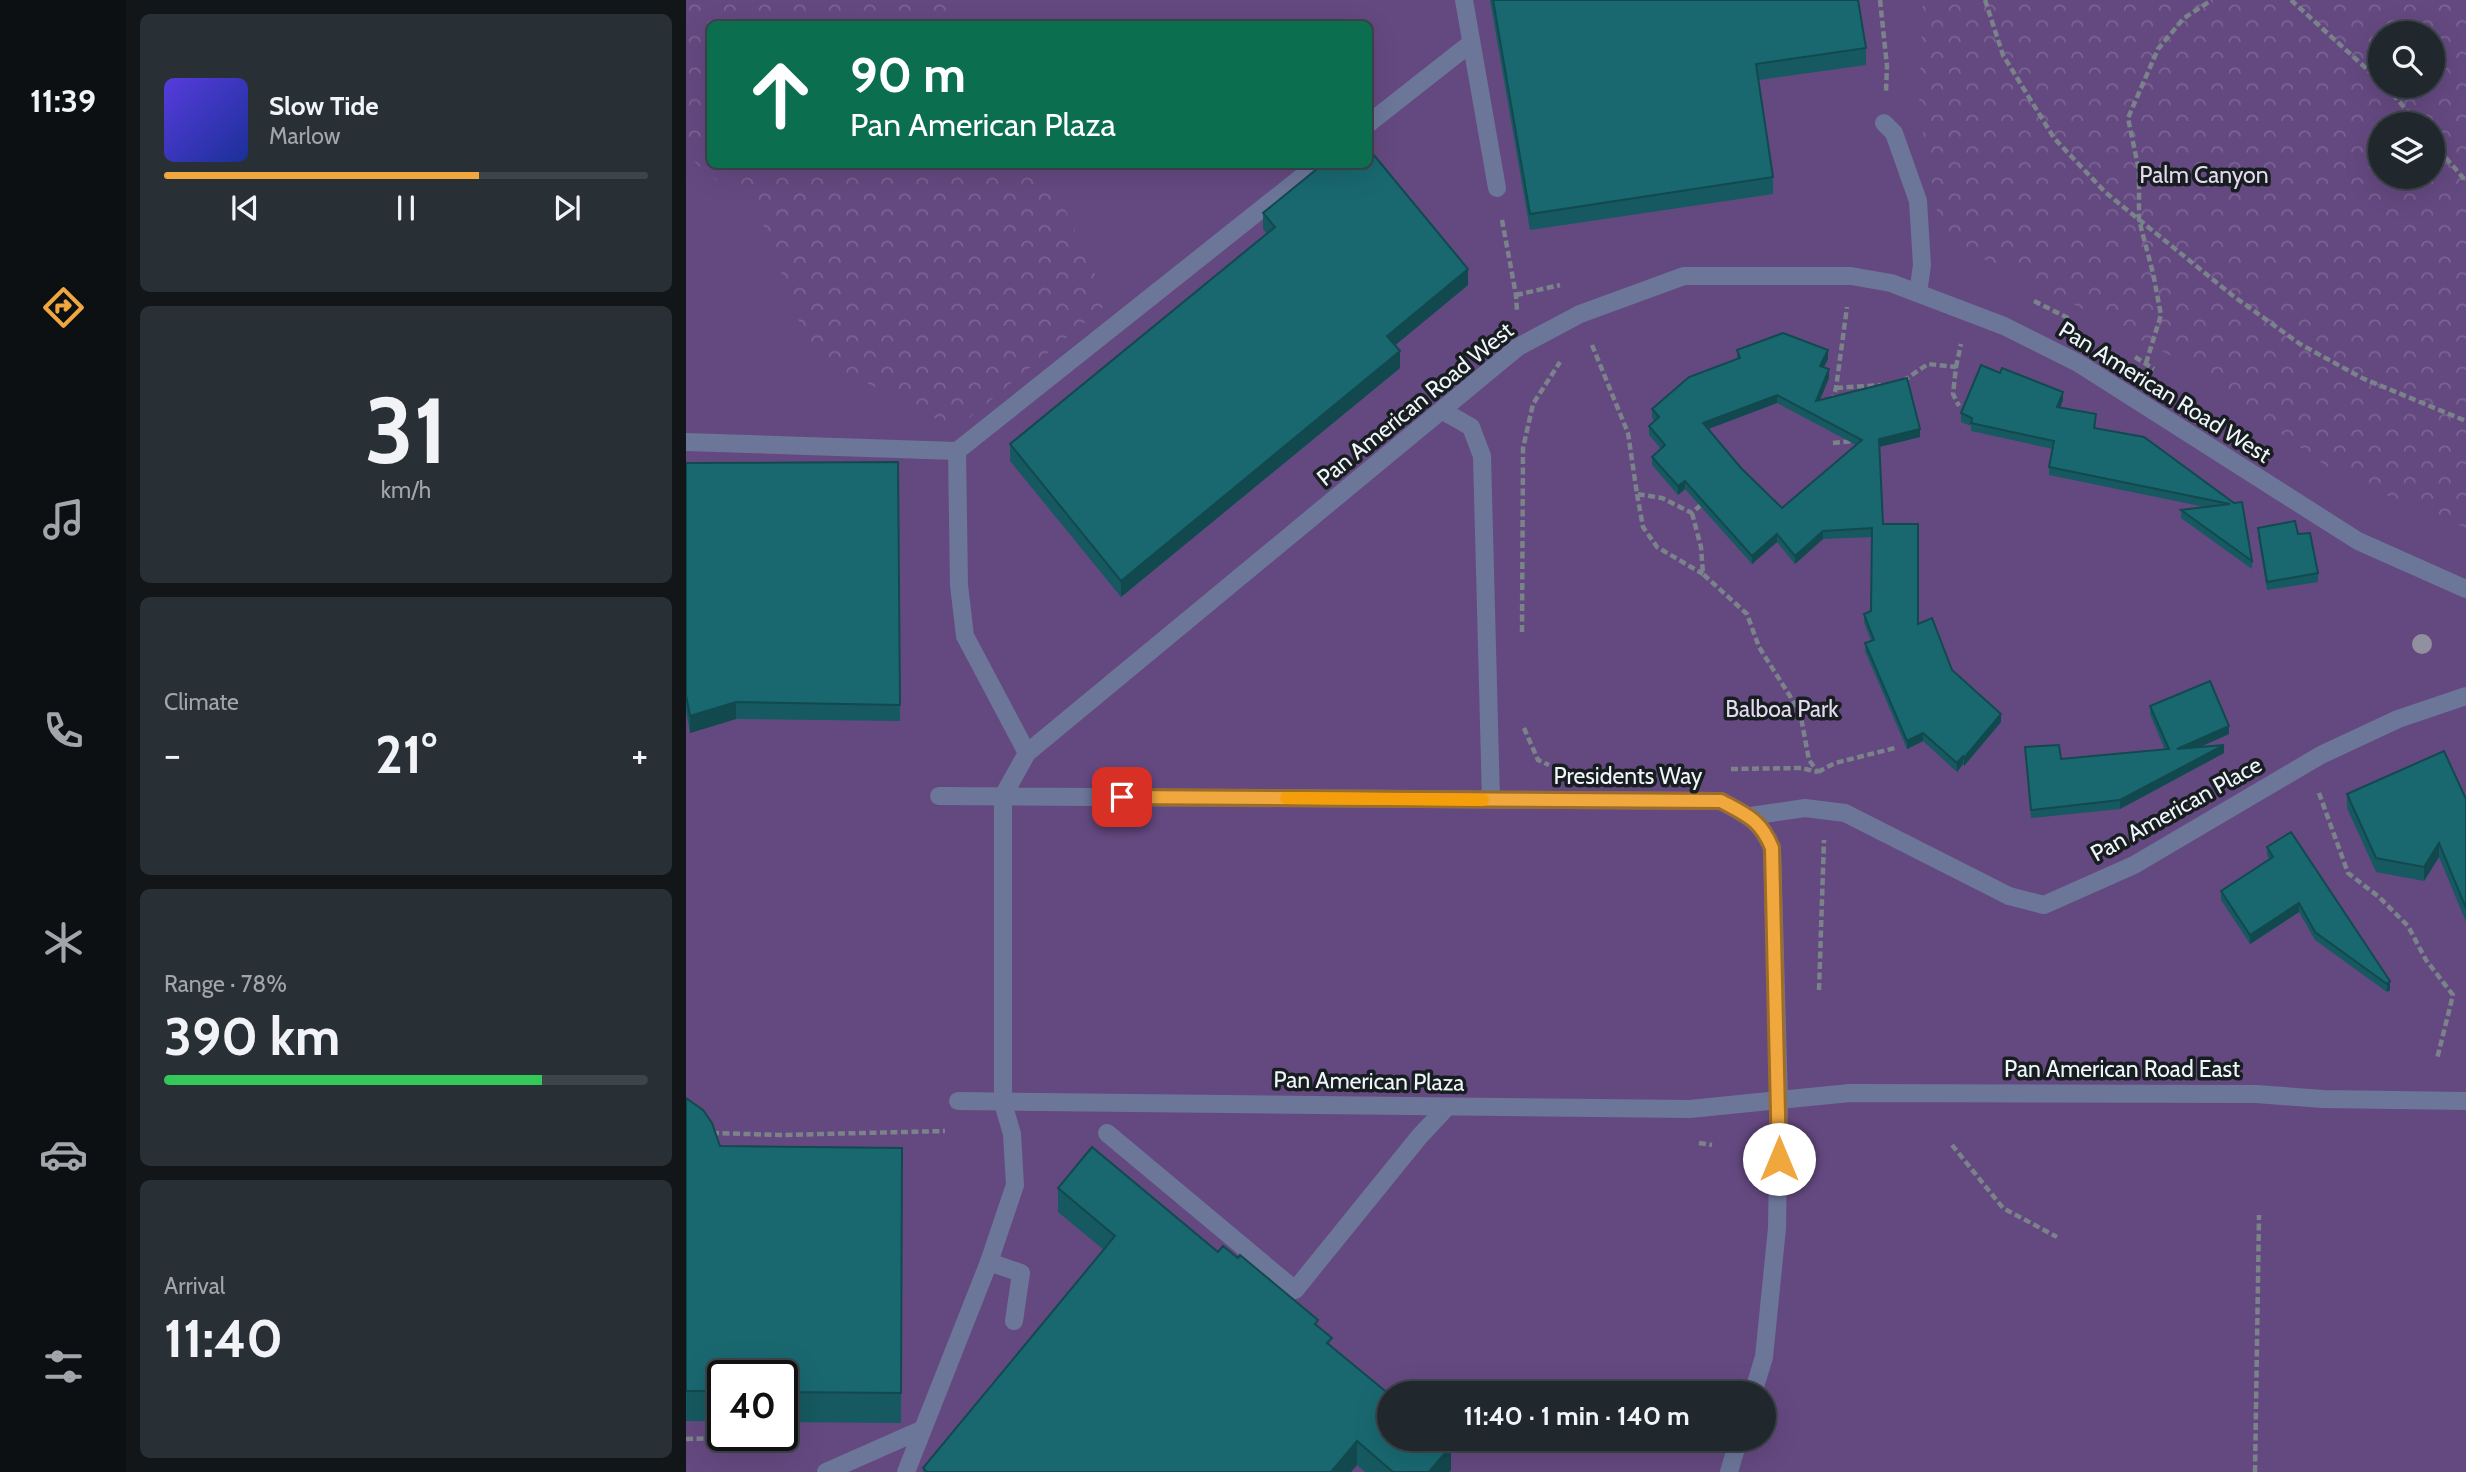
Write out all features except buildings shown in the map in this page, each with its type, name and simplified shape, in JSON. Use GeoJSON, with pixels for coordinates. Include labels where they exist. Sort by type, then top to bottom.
{"type":"FeatureCollection","features":[{"type":"Feature","properties":{"kind":"street"},"geometry":{"type":"LineString","coordinates":[[1464,0],[1497,188]]}},
{"type":"Feature","properties":{"kind":"street"},"geometry":{"type":"LineString","coordinates":[[1372,121],[1471,43]]}},
{"type":"Feature","properties":{"kind":"street"},"geometry":{"type":"LineString","coordinates":[[1884,123],[1894,133],[1919,201],[1922,265],[1918,293]]}},
{"type":"Feature","properties":{"kind":"street"},"geometry":{"type":"LineString","coordinates":[[686,442],[957,451],[1313,168]]}},
{"type":"Feature","properties":{"kind":"street","name":"Pan American Road West"},"geometry":{"type":"LineString","coordinates":[[1003,796],[1027,753],[1518,347],[1580,314],[1684,276],[1851,276],[1891,283],[2004,326],[2078,363],[2358,541],[2466,589]]}},
{"type":"Feature","properties":{"kind":"street"},"geometry":{"type":"LineString","coordinates":[[939,796],[1491,800],[1482,456],[1471,427],[1443,411]]}},
{"type":"Feature","properties":{"kind":"street"},"geometry":{"type":"LineString","coordinates":[[957,451],[959,585],[965,636],[1027,753]]}},
{"type":"Feature","properties":{"kind":"street","name":"Pan American Place"},"geometry":{"type":"LineString","coordinates":[[1751,816],[1805,808],[1845,813],[2009,896],[2044,905],[2134,865],[2321,755],[2398,719],[2466,696]]}},
{"type":"Feature","properties":{"kind":"street"},"geometry":{"type":"LineString","coordinates":[[906,1472],[989,1262],[1015,1185],[1012,1135],[1003,1103],[1003,796]]}},
{"type":"Feature","properties":{"kind":"street","name":"Presidents Way"},"geometry":{"type":"LineString","coordinates":[[1491,800],[1721,801],[1751,816],[1765,830],[1772,848],[1779,1100],[1777,1228],[1763,1357],[1756,1381]]}},
{"type":"Feature","properties":{"kind":"street","name":"Pan American Road East"},"geometry":{"type":"LineString","coordinates":[[1779,1100],[1850,1093],[2256,1094],[2323,1099],[2466,1101]]}},
{"type":"Feature","properties":{"kind":"street","name":"Pan American Plaza"},"geometry":{"type":"LineString","coordinates":[[958,1101],[1690,1109],[1779,1100]]}},
{"type":"Feature","properties":{"kind":"street"},"geometry":{"type":"LineString","coordinates":[[1107,1133],[1296,1290],[1419,1137],[1447,1107]]}},
{"type":"Feature","properties":{"kind":"street"},"geometry":{"type":"LineString","coordinates":[[989,1262],[1021,1273],[1014,1321]]}},
{"type":"Feature","properties":{"kind":"street"},"geometry":{"type":"LineString","coordinates":[[826,1472],[921,1430]]}},
{"type":"Feature","properties":{"kind":"street"},"geometry":{"type":"LineString","coordinates":[[1729,1472],[1735,1451]]}},
{"type":"Feature","properties":{"kind":"path"},"geometry":{"type":"LineString","coordinates":[[1880,0],[1887,66],[1884,123]]}},
{"type":"Feature","properties":{"kind":"path"},"geometry":{"type":"LineString","coordinates":[[1984,0],[2003,55],[2054,138],[2105,192],[2232,295],[2300,344],[2362,378],[2466,421]]}},
{"type":"Feature","properties":{"kind":"path"},"geometry":{"type":"LineString","coordinates":[[2146,363],[2161,315],[2139,220],[2138,171],[2128,118],[2158,49],[2183,18],[2212,0]]}},
{"type":"Feature","properties":{"kind":"path"},"geometry":{"type":"LineString","coordinates":[[2291,0],[2368,69]]}},
{"type":"Feature","properties":{"kind":"path"},"geometry":{"type":"LineString","coordinates":[[2396,98],[2408,112]]}},
{"type":"Feature","properties":{"kind":"path"},"geometry":{"type":"LineString","coordinates":[[2445,157],[2466,180]]}},
{"type":"Feature","properties":{"kind":"path"},"geometry":{"type":"LineString","coordinates":[[1503,225],[1516,295],[1518,347]]}},
{"type":"Feature","properties":{"kind":"path"},"geometry":{"type":"LineString","coordinates":[[1828,414],[1836,388],[1844,327]]}},
{"type":"Feature","properties":{"kind":"path"},"geometry":{"type":"LineString","coordinates":[[1522,641],[1523,448],[1533,404],[1559,363],[1569,355]]}},
{"type":"Feature","properties":{"kind":"path"},"geometry":{"type":"LineString","coordinates":[[1596,356],[1628,433],[1643,527],[1657,547],[1703,573],[1747,614],[1759,647],[1800,712],[1810,760],[1818,772]]}},
{"type":"Feature","properties":{"kind":"path"},"geometry":{"type":"LineString","coordinates":[[1900,383],[1928,364],[1956,367],[1954,394],[1959,406]]}},
{"type":"Feature","properties":{"kind":"path"},"geometry":{"type":"LineString","coordinates":[[1836,388],[1890,384]]}},
{"type":"Feature","properties":{"kind":"path"},"geometry":{"type":"LineString","coordinates":[[1833,443],[1860,440]]}},
{"type":"Feature","properties":{"kind":"path"},"geometry":{"type":"LineString","coordinates":[[1637,494],[1662,498],[1692,513],[1702,547],[1703,573]]}},
{"type":"Feature","properties":{"kind":"path"},"geometry":{"type":"LineString","coordinates":[[1692,513],[1708,498]]}},
{"type":"Feature","properties":{"kind":"path"},"geometry":{"type":"LineString","coordinates":[[1524,717],[1525,730],[1538,760]]}},
{"type":"Feature","properties":{"kind":"path"},"geometry":{"type":"LineString","coordinates":[[2331,823],[2348,873],[2379,897],[2408,926],[2426,960],[2453,995],[2437,1059]]}},
{"type":"Feature","properties":{"kind":"path"},"geometry":{"type":"LineString","coordinates":[[707,1133],[781,1135],[954,1132]]}},
{"type":"Feature","properties":{"kind":"path"},"geometry":{"type":"LineString","coordinates":[[1952,1145],[2003,1208],[2057,1237]]}},
{"type":"Feature","properties":{"kind":"path"},"geometry":{"type":"LineString","coordinates":[[2255,1472],[2259,1215]]}},
{"type":"Feature","properties":{"kind":"path"},"geometry":{"type":"LineString","coordinates":[[686,1439],[707,1438]]}},
{"type":"Feature","properties":{"kind":"green space","name":"Balboa Park"},"geometry":{"type":"Polygon","coordinates":[[[686,0],[2466,0],[2466,1472],[686,1472],[686,0]]]}},
{"type":"Feature","properties":{"kind":"green space"},"geometry":{"type":"Polygon","coordinates":[[[686,0],[945,0],[969,21],[707,21],[707,168],[1046,168],[1108,303],[956,429],[811,354],[760,216],[686,155],[686,0]]]}},
{"type":"Feature","properties":{"kind":"green space","name":"Palm Canyon"},"geometry":{"type":"Polygon","coordinates":[[[1923,0],[2466,0],[2466,528],[2340,476],[2175,358],[2000,265],[1943,245],[1919,109],[1923,0]]]}},
{"type":"Feature","properties":{"kind":"slow traffic"},"geometry":{"type":"LineString","coordinates":[[1286,798],[1483,800]]}},
{"type":"Feature","properties":{"kind":"route"},"geometry":{"type":"LineString","coordinates":[[1122,797],[1721,801],[1751,816],[1765,830],[1772,848],[1779,1159]]}}]}
